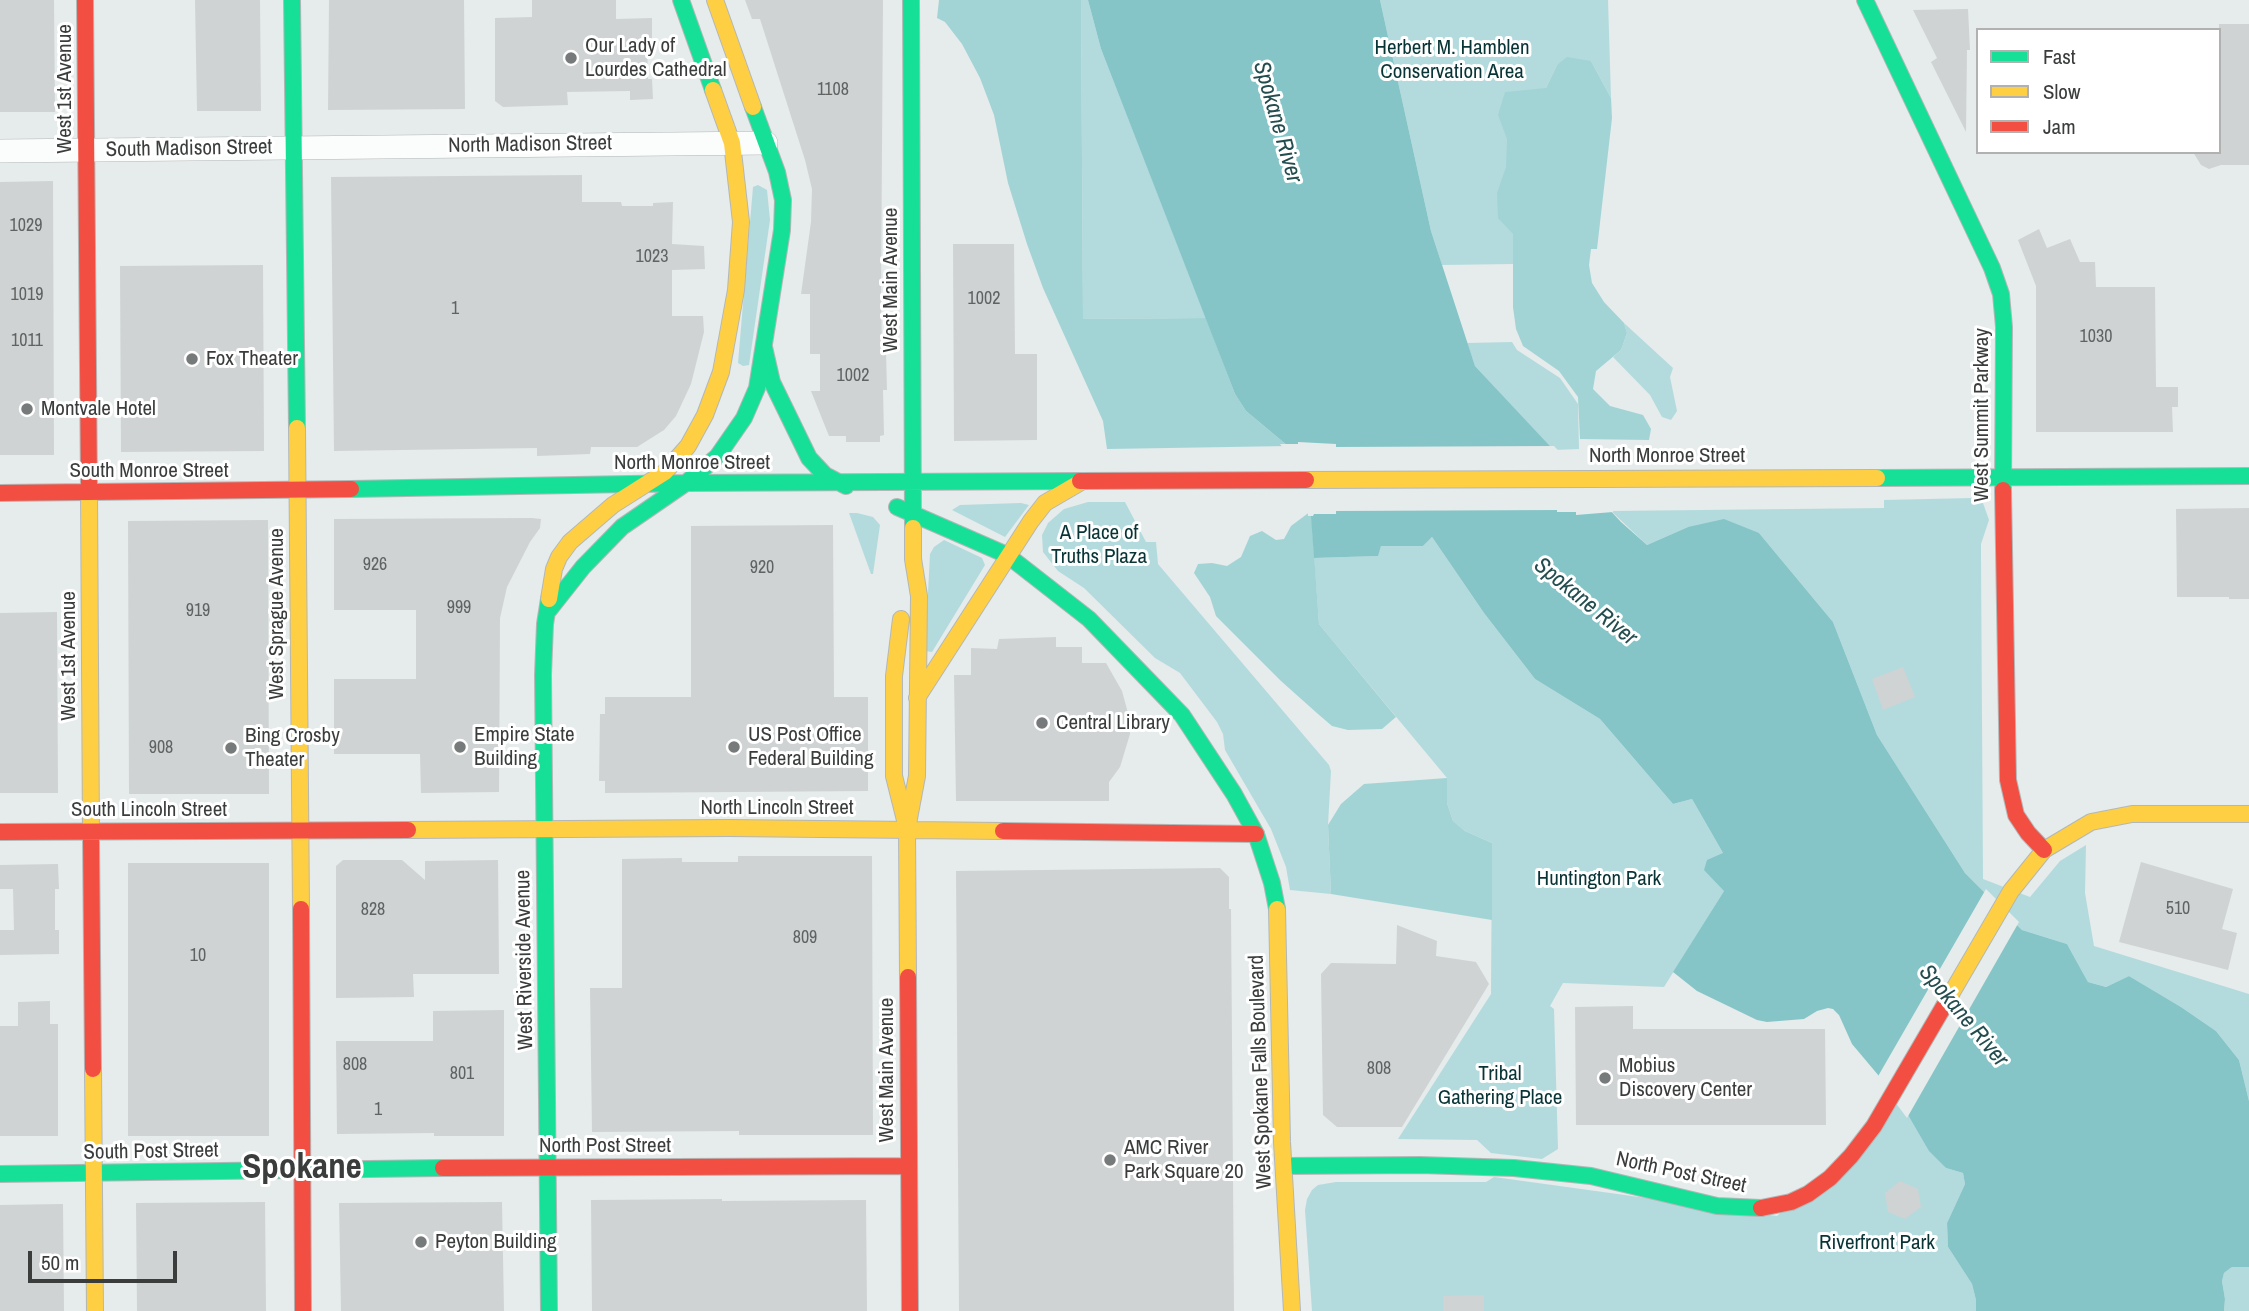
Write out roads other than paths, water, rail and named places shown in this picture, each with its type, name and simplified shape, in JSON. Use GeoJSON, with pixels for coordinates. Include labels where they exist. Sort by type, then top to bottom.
{"type":"FeatureCollection","features":[{"type":"Feature","properties":{"kind":"main road","name":"West 1st Avenue"},"geometry":{"type":"LineString","coordinates":[[85,0],[95,1311]]}},
{"type":"Feature","properties":{"kind":"main road","name":"West Sprague Avenue"},"geometry":{"type":"LineString","coordinates":[[292,0],[303,1311]]}},
{"type":"Feature","properties":{"kind":"main road","name":"West Riverside Avenue"},"geometry":{"type":"LineString","coordinates":[[549,1311],[544,644],[554,569],[559,556],[570,542],[613,505],[665,472],[698,429],[714,392],[728,341],[736,290],[741,222],[732,143],[681,0]]}},
{"type":"Feature","properties":{"kind":"main road"},"geometry":{"type":"LineString","coordinates":[[549,610],[583,567],[622,527],[686,483],[717,457],[744,418],[757,388],[782,230],[783,200],[777,172],[715,0]]}},
{"type":"Feature","properties":{"kind":"main road","name":"West Main Avenue"},"geometry":{"type":"LineString","coordinates":[[910,1311],[907,829],[917,776],[919,596],[913,559],[911,0]]}},
{"type":"Feature","properties":{"kind":"main road","name":"West Summit Parkway"},"geometry":{"type":"LineString","coordinates":[[1865,0],[1998,285],[2002,303],[2008,780],[2016,815],[2044,850]]}},
{"type":"Feature","properties":{"kind":"main road"},"geometry":{"type":"LineString","coordinates":[[728,341],[731,363],[739,375],[745,376],[753,369],[764,347]]}},
{"type":"Feature","properties":{"kind":"main road"},"geometry":{"type":"LineString","coordinates":[[764,347],[772,382],[809,458],[825,475],[838,483]]}},
{"type":"Feature","properties":{"kind":"main road","name":"North Monroe Street"},"geometry":{"type":"LineString","coordinates":[[298,491],[686,483],[2249,476]]}},
{"type":"Feature","properties":{"kind":"main road","name":"North Monroe Street"},"geometry":{"type":"LineString","coordinates":[[917,698],[1007,555],[1045,503],[1086,480]]}},
{"type":"Feature","properties":{"kind":"main road","name":"West Spokane Falls Boulevard"},"geometry":{"type":"LineString","coordinates":[[838,483],[1007,555],[1089,619],[1182,715],[1234,794],[1256,834],[1277,903],[1283,1166],[1292,1311]]}},
{"type":"Feature","properties":{"kind":"main road","name":"South Monroe Street"},"geometry":{"type":"LineString","coordinates":[[0,493],[298,491]]}},
{"type":"Feature","properties":{"kind":"main road","name":"West Main Avenue"},"geometry":{"type":"LineString","coordinates":[[907,829],[894,776],[894,676],[904,595],[913,559]]}},
{"type":"Feature","properties":{"kind":"main road"},"geometry":{"type":"LineString","coordinates":[[2044,850],[2091,822],[2132,814],[2249,814]]}},
{"type":"Feature","properties":{"kind":"main road","name":"North Lincoln Street"},"geometry":{"type":"LineString","coordinates":[[299,831],[907,829],[1256,834]]}},
{"type":"Feature","properties":{"kind":"main road","name":"South Lincoln Street"},"geometry":{"type":"LineString","coordinates":[[0,832],[299,831]]}},
{"type":"Feature","properties":{"kind":"main road","name":"North Post Street"},"geometry":{"type":"LineString","coordinates":[[1283,1166],[1420,1165],[1538,1170],[1591,1176],[1717,1206],[1759,1209],[1808,1195],[1830,1178],[1874,1126],[2021,876],[2044,850]]}},
{"type":"Feature","properties":{"kind":"main road","name":"North Post Street"},"geometry":{"type":"LineString","coordinates":[[302,1169],[909,1166]]}},
{"type":"Feature","properties":{"kind":"main road","name":"South Post Street"},"geometry":{"type":"LineString","coordinates":[[0,1174],[302,1169]]}},
{"type":"Feature","properties":{"kind":"street","name":"North Madison Street"},"geometry":{"type":"LineString","coordinates":[[293,148],[766,143]]}},
{"type":"Feature","properties":{"kind":"street","name":"South Madison Street"},"geometry":{"type":"LineString","coordinates":[[0,151],[293,148]]}},
{"type":"Feature","properties":{"kind":"water","name":"Spokane River"},"geometry":{"type":"Polygon","coordinates":[[[1088,0],[1380,0],[1431,231],[1475,366],[1621,522],[1647,545],[1688,527],[1724,519],[1759,533],[1833,622],[1877,735],[1965,873],[2022,930],[2067,944],[2088,982],[2106,987],[2129,976],[2216,1031],[2239,1060],[2249,1101],[2249,1267],[2232,1267],[2224,1273],[2224,1311],[1976,1311],[1972,1284],[1948,1247],[1947,1223],[1965,1184],[1963,1173],[1946,1168],[1929,1151],[1900,1101],[1852,1044],[1839,1015],[1828,1008],[1804,1019],[1767,1022],[1757,1020],[1697,991],[1673,972],[1724,891],[1704,870],[1707,860],[1723,853],[1692,799],[1673,804],[1600,719],[1535,679],[1484,613],[1432,537],[1423,546],[1381,546],[1378,556],[1314,558],[1309,490],[1288,446],[1246,411],[1235,394],[1101,49],[1088,0]]]}},
{"type":"Feature","properties":{"kind":"place","name":"Our Lady of Lourdes Cathedral"},"geometry":{"type":"Point","coordinates":[571,58]}},
{"type":"Feature","properties":{"kind":"place","name":"Fox Theater"},"geometry":{"type":"Point","coordinates":[192,359]}},
{"type":"Feature","properties":{"kind":"place","name":"Montvale Hotel"},"geometry":{"type":"Point","coordinates":[27,409]}},
{"type":"Feature","properties":{"kind":"place","name":"Central Library"},"geometry":{"type":"Point","coordinates":[1042,723]}},
{"type":"Feature","properties":{"kind":"place","name":"Empire State Building"},"geometry":{"type":"Point","coordinates":[460,747]}},
{"type":"Feature","properties":{"kind":"place","name":"US Post Office Federal Building"},"geometry":{"type":"Point","coordinates":[734,747]}},
{"type":"Feature","properties":{"kind":"place","name":"Bing Crosby Theater"},"geometry":{"type":"Point","coordinates":[231,748]}},
{"type":"Feature","properties":{"kind":"place","name":"Mobius Discovery Center"},"geometry":{"type":"Point","coordinates":[1605,1078]}},
{"type":"Feature","properties":{"kind":"place","name":"AMC River Park Square 20"},"geometry":{"type":"Point","coordinates":[1110,1160]}},
{"type":"Feature","properties":{"kind":"place","name":"Peyton Building"},"geometry":{"type":"Point","coordinates":[421,1242]}},
{"type":"Feature","properties":{"kind":"district","name":"Spokane"},"geometry":{"type":"Point","coordinates":[302,1169]}},
{"type":"Feature","properties":{"kind":"park label","name":"Herbert M. Hamblen Conservation Area"},"geometry":{"type":"Point","coordinates":[1452,60]}},
{"type":"Feature","properties":{"kind":"park label","name":"A Place of Truths Plaza"},"geometry":{"type":"Point","coordinates":[1099,545]}},
{"type":"Feature","properties":{"kind":"park label","name":"Huntington Park"},"geometry":{"type":"Point","coordinates":[1599,879]}},
{"type":"Feature","properties":{"kind":"park label","name":"Tribal Gathering Place"},"geometry":{"type":"Point","coordinates":[1500,1086]}},
{"type":"Feature","properties":{"kind":"park label","name":"Riverfront Park"},"geometry":{"type":"Point","coordinates":[1877,1243]}}]}
